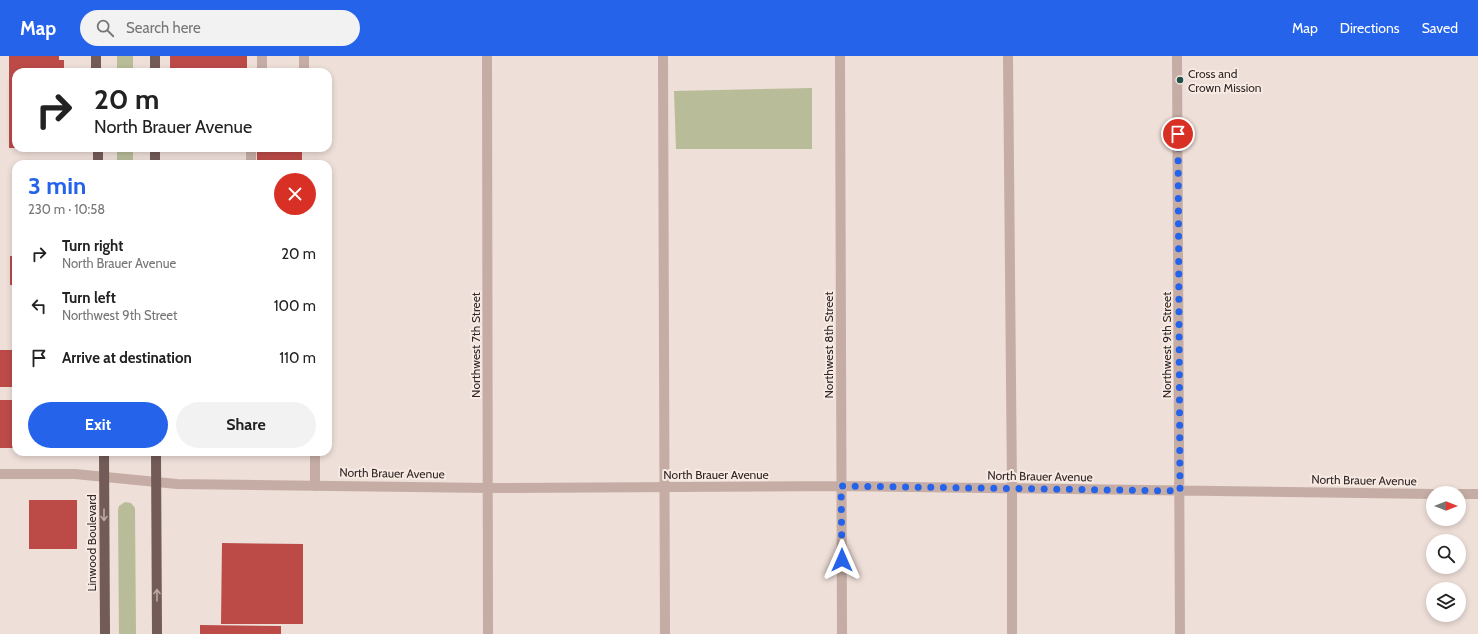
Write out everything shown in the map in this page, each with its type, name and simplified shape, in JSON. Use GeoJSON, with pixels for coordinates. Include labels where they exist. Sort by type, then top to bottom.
{"type":"FeatureCollection","features":[{"type":"Feature","properties":{"kind":"main road"},"geometry":{"type":"LineString","coordinates":[[96,56],[96,68]]}},
{"type":"Feature","properties":{"kind":"main road"},"geometry":{"type":"LineString","coordinates":[[154,56],[155,68]]}},
{"type":"Feature","properties":{"kind":"main road","name":"Linwood Boulevard"},"geometry":{"type":"LineString","coordinates":[[104,456],[105,634]]}},
{"type":"Feature","properties":{"kind":"main road"},"geometry":{"type":"LineString","coordinates":[[156,456],[157,634]]}},
{"type":"Feature","properties":{"kind":"street"},"geometry":{"type":"LineString","coordinates":[[262,56],[262,68]]}},
{"type":"Feature","properties":{"kind":"street"},"geometry":{"type":"LineString","coordinates":[[304,56],[304,68]]}},
{"type":"Feature","properties":{"kind":"street","name":"Northwest 7th Street"},"geometry":{"type":"LineString","coordinates":[[487,56],[489,488],[488,634]]}},
{"type":"Feature","properties":{"kind":"street"},"geometry":{"type":"LineString","coordinates":[[662,56],[665,634]]}},
{"type":"Feature","properties":{"kind":"street","name":"Northwest 8th Street"},"geometry":{"type":"LineString","coordinates":[[840,56],[842,634]]}},
{"type":"Feature","properties":{"kind":"street"},"geometry":{"type":"LineString","coordinates":[[1008,56],[1012,634]]}},
{"type":"Feature","properties":{"kind":"street","name":"Northwest 9th Street"},"geometry":{"type":"LineString","coordinates":[[1177,56],[1180,634]]}},
{"type":"Feature","properties":{"kind":"street"},"geometry":{"type":"LineString","coordinates":[[315,456],[315,486]]}},
{"type":"Feature","properties":{"kind":"street","name":"North Brauer Avenue"},"geometry":{"type":"LineString","coordinates":[[0,474],[75,474],[177,484],[315,486],[489,488],[841,486],[1426,494]]}},
{"type":"Feature","properties":{"kind":"street"},"geometry":{"type":"LineString","coordinates":[[1466,494],[1478,494]]}},
{"type":"Feature","properties":{"kind":"green space"},"geometry":{"type":"Polygon","coordinates":[[[117,56],[133,56],[133,68],[117,68],[117,56]]]}},
{"type":"Feature","properties":{"kind":"green space"},"geometry":{"type":"Polygon","coordinates":[[[812,88],[812,149],[676,149],[674,91],[812,88]]]}},
{"type":"Feature","properties":{"kind":"green space"},"geometry":{"type":"Polygon","coordinates":[[[117,152],[133,152],[133,160],[117,160],[117,152]]]}},
{"type":"Feature","properties":{"kind":"green space"},"geometry":{"type":"Polygon","coordinates":[[[125,502],[131,503],[135,508],[136,634],[119,634],[118,510],[119,506],[125,502]]]}},
{"type":"Feature","properties":{"kind":"building"},"geometry":{"type":"Polygon","coordinates":[[[9,56],[59,56],[59,60],[64,60],[64,68],[12,68],[12,148],[9,148],[9,56]]]}},
{"type":"Feature","properties":{"kind":"building"},"geometry":{"type":"Polygon","coordinates":[[[170,56],[247,56],[247,68],[170,68],[170,56]]]}},
{"type":"Feature","properties":{"kind":"building"},"geometry":{"type":"Polygon","coordinates":[[[257,152],[302,152],[302,160],[257,160],[257,152]]]}},
{"type":"Feature","properties":{"kind":"building"},"geometry":{"type":"Polygon","coordinates":[[[10,256],[12,256],[12,285],[10,285],[10,256]]]}},
{"type":"Feature","properties":{"kind":"building"},"geometry":{"type":"Polygon","coordinates":[[[0,350],[12,350],[12,387],[0,387],[0,350]]]}},
{"type":"Feature","properties":{"kind":"building"},"geometry":{"type":"Polygon","coordinates":[[[0,400],[12,400],[12,448],[0,448],[0,400]]]}},
{"type":"Feature","properties":{"kind":"building"},"geometry":{"type":"Polygon","coordinates":[[[29,500],[77,500],[77,549],[29,549],[29,500]]]}},
{"type":"Feature","properties":{"kind":"building"},"geometry":{"type":"Polygon","coordinates":[[[222,543],[303,544],[303,624],[221,624],[222,543]]]}},
{"type":"Feature","properties":{"kind":"building"},"geometry":{"type":"Polygon","coordinates":[[[200,625],[281,626],[281,634],[200,634],[200,625]]]}},
{"type":"Feature","properties":{"kind":"place","name":"Cross and Crown Mission"},"geometry":{"type":"Point","coordinates":[1180,80]}},
{"type":"Feature","properties":{"kind":"route"},"geometry":{"type":"LineString","coordinates":[[842,560],[841,486],[1180,491],[1178,134]]}}]}
